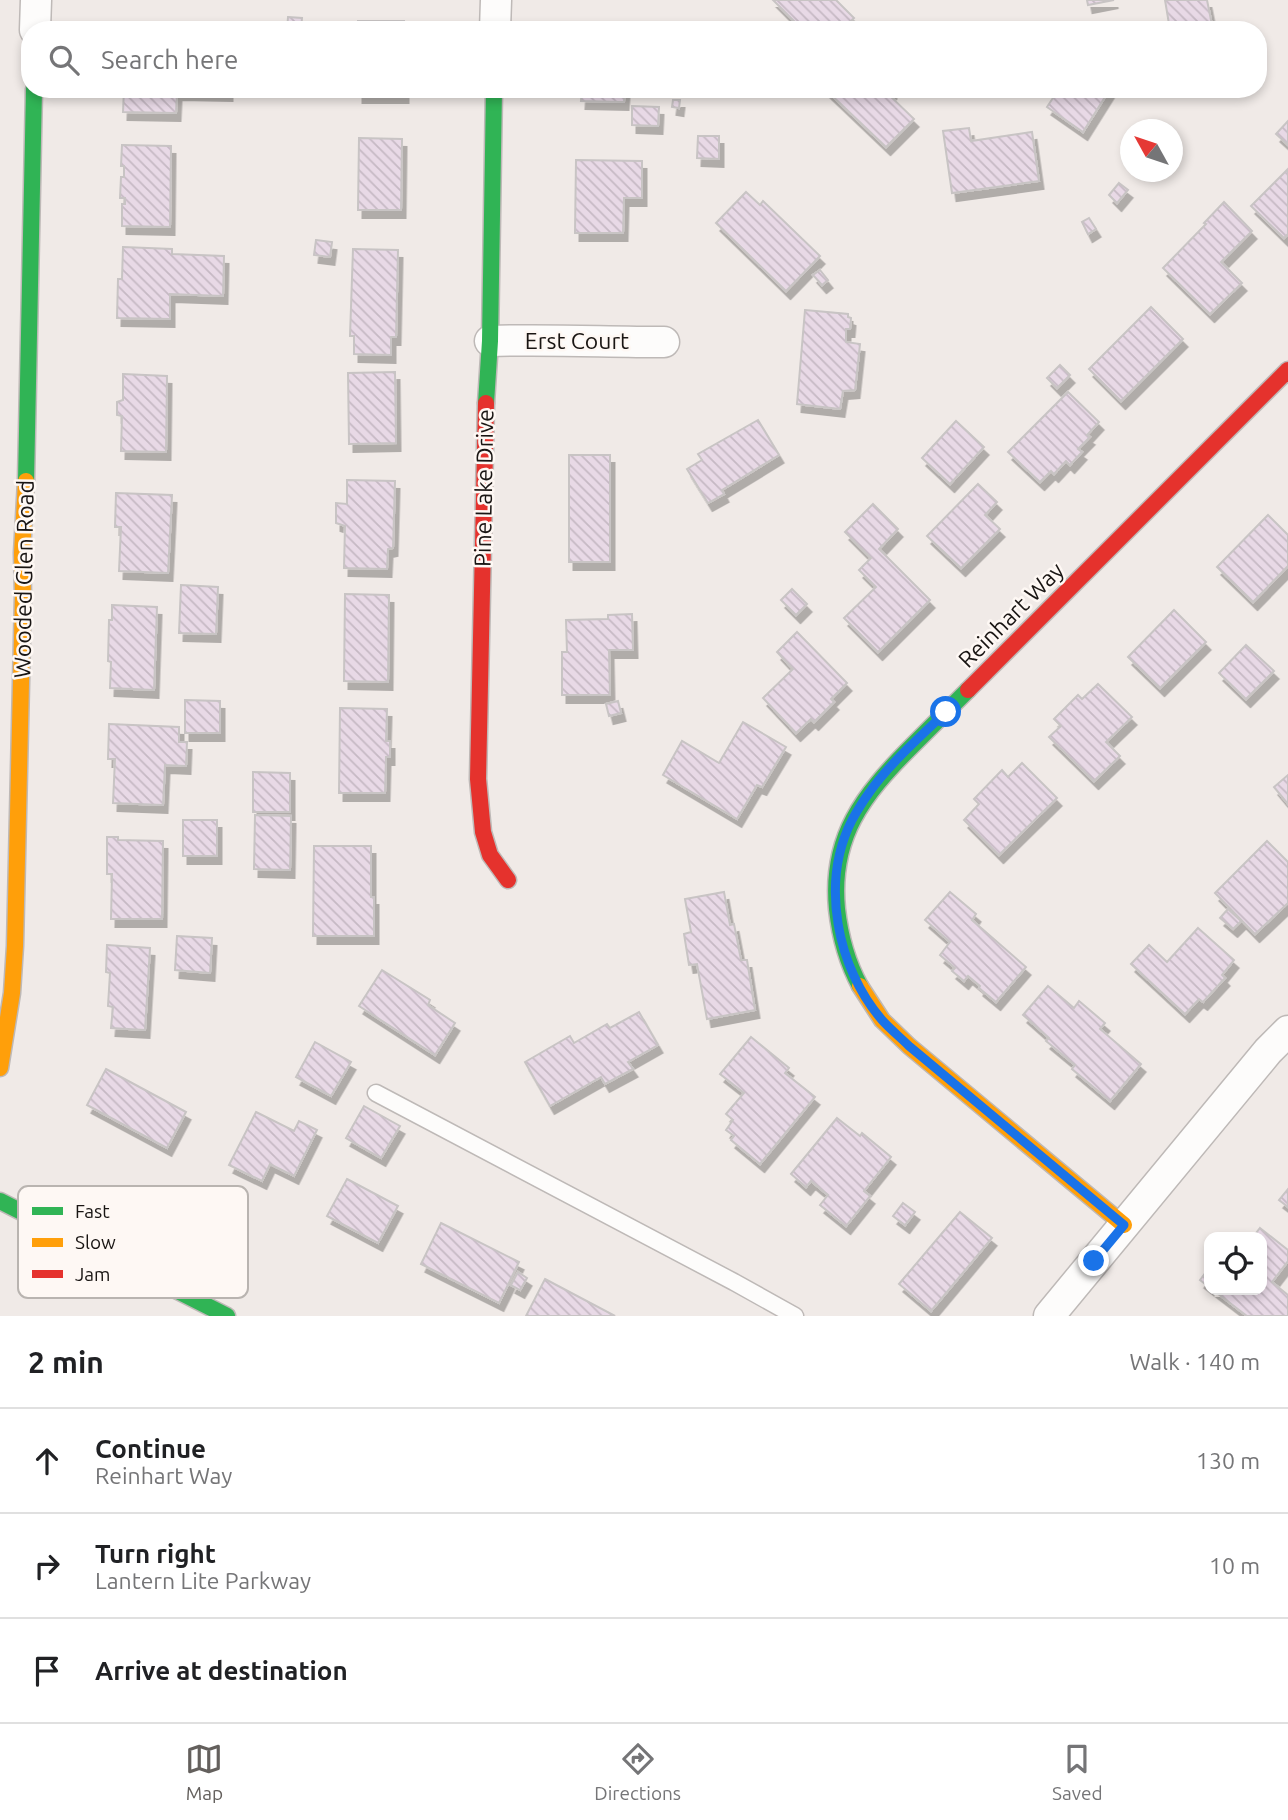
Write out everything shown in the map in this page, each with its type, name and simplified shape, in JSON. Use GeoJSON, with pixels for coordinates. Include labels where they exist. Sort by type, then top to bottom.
{"type":"FeatureCollection","features":[{"type":"Feature","properties":{"kind":"street"},"geometry":{"type":"LineString","coordinates":[[35,21],[36,0]]}},
{"type":"Feature","properties":{"kind":"street"},"geometry":{"type":"LineString","coordinates":[[495,21],[496,0]]}},
{"type":"Feature","properties":{"kind":"street","name":"Wooded Glen Road"},"geometry":{"type":"LineString","coordinates":[[0,1068],[12,993],[15,946],[23,595],[11,550],[26,461],[34,98]]}},
{"type":"Feature","properties":{"kind":"street","name":"Pine Lake Drive"},"geometry":{"type":"LineString","coordinates":[[494,98],[478,779],[483,832],[490,855],[508,880]]}},
{"type":"Feature","properties":{"kind":"street","name":"Erst Court"},"geometry":{"type":"LineString","coordinates":[[490,341],[664,342]]}},
{"type":"Feature","properties":{"kind":"street","name":"Reinhart Way"},"geometry":{"type":"LineString","coordinates":[[1124,1225],[909,1046],[883,1021],[850,968],[841,939],[836,908],[842,848],[852,821],[870,791],[889,769],[1288,370]]}},
{"type":"Feature","properties":{"kind":"street"},"geometry":{"type":"LineString","coordinates":[[1049,1316],[1268,1051],[1288,1031]]}},
{"type":"Feature","properties":{"kind":"street"},"geometry":{"type":"LineString","coordinates":[[0,1201],[18,1210]]}},
{"type":"Feature","properties":{"kind":"street"},"geometry":{"type":"LineString","coordinates":[[191,1298],[226,1316]]}},
{"type":"Feature","properties":{"kind":"lane"},"geometry":{"type":"LineString","coordinates":[[0,826],[18,826]]}},
{"type":"Feature","properties":{"kind":"lane"},"geometry":{"type":"LineString","coordinates":[[376,1093],[795,1316]]}},
{"type":"Feature","properties":{"kind":"building"},"geometry":{"type":"Polygon","coordinates":[[[773,0],[836,0],[854,18],[851,21],[794,21],[773,0]]]}},
{"type":"Feature","properties":{"kind":"building"},"geometry":{"type":"Polygon","coordinates":[[[1087,0],[1114,0],[1088,5],[1087,0]]]}},
{"type":"Feature","properties":{"kind":"building"},"geometry":{"type":"Polygon","coordinates":[[[1165,0],[1207,0],[1211,21],[1168,21],[1165,0]]]}},
{"type":"Feature","properties":{"kind":"building"},"geometry":{"type":"Polygon","coordinates":[[[288,17],[302,18],[302,21],[288,21],[288,17]]]}},
{"type":"Feature","properties":{"kind":"building"},"geometry":{"type":"Polygon","coordinates":[[[124,98],[177,98],[176,113],[123,112],[124,98]]]}},
{"type":"Feature","properties":{"kind":"building"},"geometry":{"type":"Polygon","coordinates":[[[581,98],[624,98],[624,102],[581,101],[581,98]]]}},
{"type":"Feature","properties":{"kind":"building"},"geometry":{"type":"Polygon","coordinates":[[[834,98],[892,98],[914,119],[886,147],[834,98]]]}},
{"type":"Feature","properties":{"kind":"building"},"geometry":{"type":"Polygon","coordinates":[[[1053,98],[1104,98],[1083,132],[1047,107],[1053,98]]]}},
{"type":"Feature","properties":{"kind":"building"},"geometry":{"type":"Polygon","coordinates":[[[673,100],[680,100],[679,108],[672,107],[673,100]]]}},
{"type":"Feature","properties":{"kind":"building"},"geometry":{"type":"Polygon","coordinates":[[[632,106],[659,107],[658,126],[632,125],[632,106]]]}},
{"type":"Feature","properties":{"kind":"building"},"geometry":{"type":"Polygon","coordinates":[[[1288,121],[1288,145],[1276,134],[1288,121]]]}},
{"type":"Feature","properties":{"kind":"building"},"geometry":{"type":"Polygon","coordinates":[[[969,128],[971,141],[1032,132],[1039,181],[952,193],[943,131],[969,128]]]}},
{"type":"Feature","properties":{"kind":"building"},"geometry":{"type":"Polygon","coordinates":[[[698,136],[719,136],[719,159],[697,158],[698,136]]]}},
{"type":"Feature","properties":{"kind":"building"},"geometry":{"type":"Polygon","coordinates":[[[359,138],[402,139],[401,210],[358,210],[359,138]]]}},
{"type":"Feature","properties":{"kind":"building"},"geometry":{"type":"Polygon","coordinates":[[[122,145],[171,146],[170,227],[122,226],[122,204],[125,204],[125,198],[120,198],[121,177],[124,177],[124,166],[121,166],[122,145]]]}},
{"type":"Feature","properties":{"kind":"building"},"geometry":{"type":"Polygon","coordinates":[[[576,160],[642,161],[642,198],[624,198],[623,233],[575,233],[576,160]]]}},
{"type":"Feature","properties":{"kind":"building"},"geometry":{"type":"Polygon","coordinates":[[[1288,169],[1288,234],[1284,238],[1251,206],[1288,169]]]}},
{"type":"Feature","properties":{"kind":"building"},"geometry":{"type":"Polygon","coordinates":[[[1119,183],[1128,190],[1117,203],[1109,195],[1119,183]]]}},
{"type":"Feature","properties":{"kind":"building"},"geometry":{"type":"Polygon","coordinates":[[[746,192],[760,205],[763,201],[820,256],[786,291],[716,223],[746,192]]]}},
{"type":"Feature","properties":{"kind":"building"},"geometry":{"type":"Polygon","coordinates":[[[1224,202],[1252,231],[1221,262],[1242,283],[1210,314],[1163,268],[1224,202]]]}},
{"type":"Feature","properties":{"kind":"building"},"geometry":{"type":"Polygon","coordinates":[[[1089,218],[1096,229],[1088,234],[1082,222],[1089,218]]]}},
{"type":"Feature","properties":{"kind":"building"},"geometry":{"type":"Polygon","coordinates":[[[316,240],[332,242],[330,257],[314,255],[316,240]]]}},
{"type":"Feature","properties":{"kind":"building"},"geometry":{"type":"Polygon","coordinates":[[[123,247],[172,249],[172,254],[224,256],[223,296],[170,294],[170,319],[117,318],[118,279],[122,279],[123,247]]]}},
{"type":"Feature","properties":{"kind":"building"},"geometry":{"type":"Polygon","coordinates":[[[353,249],[398,250],[396,337],[391,337],[391,355],[354,354],[354,336],[350,336],[353,249]]]}},
{"type":"Feature","properties":{"kind":"building"},"geometry":{"type":"Polygon","coordinates":[[[820,270],[828,280],[822,285],[813,275],[820,270]]]}},
{"type":"Feature","properties":{"kind":"building"},"geometry":{"type":"Polygon","coordinates":[[[1151,307],[1183,339],[1121,401],[1089,369],[1151,307]]]}},
{"type":"Feature","properties":{"kind":"building"},"geometry":{"type":"Polygon","coordinates":[[[805,310],[848,314],[851,318],[850,329],[846,329],[846,342],[860,344],[855,390],[843,391],[840,409],[797,404],[805,310]]]}},
{"type":"Feature","properties":{"kind":"building"},"geometry":{"type":"Polygon","coordinates":[[[1060,365],[1070,375],[1057,388],[1047,378],[1060,365]]]}},
{"type":"Feature","properties":{"kind":"building"},"geometry":{"type":"Polygon","coordinates":[[[395,372],[396,443],[349,444],[348,373],[395,372]]]}},
{"type":"Feature","properties":{"kind":"building"},"geometry":{"type":"Polygon","coordinates":[[[123,374],[167,376],[166,452],[121,451],[122,416],[117,415],[117,402],[123,400],[123,374]]]}},
{"type":"Feature","properties":{"kind":"building"},"geometry":{"type":"Polygon","coordinates":[[[1068,392],[1099,422],[1087,435],[1090,437],[1078,449],[1082,452],[1070,465],[1066,461],[1054,474],[1051,471],[1040,482],[1008,452],[1068,392]]]}},
{"type":"Feature","properties":{"kind":"building"},"geometry":{"type":"Polygon","coordinates":[[[758,420],[779,455],[722,490],[724,494],[708,503],[687,469],[702,460],[698,454],[758,420]]]}},
{"type":"Feature","properties":{"kind":"building"},"geometry":{"type":"Polygon","coordinates":[[[956,421],[984,447],[950,484],[922,458],[956,421]]]}},
{"type":"Feature","properties":{"kind":"building"},"geometry":{"type":"Polygon","coordinates":[[[569,455],[610,455],[610,562],[569,562],[569,455]]]}},
{"type":"Feature","properties":{"kind":"building"},"geometry":{"type":"Polygon","coordinates":[[[347,480],[395,481],[393,548],[388,549],[387,569],[344,568],[345,526],[336,523],[336,503],[347,504],[347,480]]]}},
{"type":"Feature","properties":{"kind":"building"},"geometry":{"type":"Polygon","coordinates":[[[978,484],[997,502],[985,515],[1000,529],[961,568],[927,536],[978,484]]]}},
{"type":"Feature","properties":{"kind":"building"},"geometry":{"type":"Polygon","coordinates":[[[116,493],[172,495],[168,573],[119,571],[121,527],[115,527],[116,493]]]}},
{"type":"Feature","properties":{"kind":"building"},"geometry":{"type":"Polygon","coordinates":[[[873,504],[898,529],[879,549],[930,600],[878,652],[844,618],[876,587],[859,570],[871,558],[845,532],[873,504]]]}},
{"type":"Feature","properties":{"kind":"building"},"geometry":{"type":"Polygon","coordinates":[[[1268,515],[1288,535],[1288,566],[1253,602],[1217,567],[1268,515]]]}},
{"type":"Feature","properties":{"kind":"building"},"geometry":{"type":"Polygon","coordinates":[[[181,585],[218,587],[216,634],[179,633],[181,585]]]}},
{"type":"Feature","properties":{"kind":"building"},"geometry":{"type":"Polygon","coordinates":[[[792,589],[807,604],[796,615],[781,600],[792,589]]]}},
{"type":"Feature","properties":{"kind":"building"},"geometry":{"type":"Polygon","coordinates":[[[345,594],[389,595],[388,682],[344,681],[345,594]]]}},
{"type":"Feature","properties":{"kind":"building"},"geometry":{"type":"Polygon","coordinates":[[[112,605],[157,607],[154,690],[110,688],[111,662],[108,661],[112,605]]]}},
{"type":"Feature","properties":{"kind":"building"},"geometry":{"type":"Polygon","coordinates":[[[1174,610],[1206,642],[1160,688],[1128,657],[1174,610]]]}},
{"type":"Feature","properties":{"kind":"building"},"geometry":{"type":"Polygon","coordinates":[[[632,614],[633,650],[609,650],[610,695],[562,695],[562,652],[567,652],[566,620],[608,619],[608,615],[632,614]]]}},
{"type":"Feature","properties":{"kind":"building"},"geometry":{"type":"Polygon","coordinates":[[[797,632],[847,683],[831,699],[834,702],[814,722],[811,719],[796,733],[763,698],[793,669],[777,652],[797,632]]]}},
{"type":"Feature","properties":{"kind":"building"},"geometry":{"type":"Polygon","coordinates":[[[1246,645],[1274,671],[1246,699],[1219,673],[1246,645]]]}},
{"type":"Feature","properties":{"kind":"building"},"geometry":{"type":"Polygon","coordinates":[[[1098,684],[1132,717],[1106,742],[1120,756],[1094,781],[1049,737],[1061,726],[1054,719],[1078,695],[1082,699],[1098,684]]]}},
{"type":"Feature","properties":{"kind":"building"},"geometry":{"type":"Polygon","coordinates":[[[185,700],[220,701],[220,733],[185,733],[185,700]]]}},
{"type":"Feature","properties":{"kind":"building"},"geometry":{"type":"Polygon","coordinates":[[[618,701],[621,713],[609,716],[606,704],[618,701]]]}},
{"type":"Feature","properties":{"kind":"building"},"geometry":{"type":"Polygon","coordinates":[[[340,708],[387,709],[386,741],[390,741],[390,757],[386,757],[385,793],[339,793],[340,708]]]}},
{"type":"Feature","properties":{"kind":"building"},"geometry":{"type":"Polygon","coordinates":[[[743,722],[786,747],[762,787],[757,785],[737,819],[663,775],[682,741],[719,763],[743,722]]]}},
{"type":"Feature","properties":{"kind":"building"},"geometry":{"type":"Polygon","coordinates":[[[109,724],[179,727],[179,742],[187,742],[186,766],[165,765],[163,805],[113,803],[115,759],[108,759],[109,724]]]}},
{"type":"Feature","properties":{"kind":"building"},"geometry":{"type":"Polygon","coordinates":[[[1022,763],[1057,798],[999,855],[964,820],[979,804],[974,799],[1002,770],[1008,777],[1022,763]]]}},
{"type":"Feature","properties":{"kind":"building"},"geometry":{"type":"Polygon","coordinates":[[[253,772],[290,773],[290,812],[253,812],[253,772]]]}},
{"type":"Feature","properties":{"kind":"building"},"geometry":{"type":"Polygon","coordinates":[[[1288,775],[1288,804],[1274,787],[1288,775]]]}},
{"type":"Feature","properties":{"kind":"building"},"geometry":{"type":"Polygon","coordinates":[[[255,815],[291,816],[290,870],[254,869],[255,815]]]}},
{"type":"Feature","properties":{"kind":"building"},"geometry":{"type":"Polygon","coordinates":[[[183,820],[217,820],[217,856],[183,856],[183,820]]]}},
{"type":"Feature","properties":{"kind":"building"},"geometry":{"type":"Polygon","coordinates":[[[107,837],[118,837],[118,840],[163,841],[162,919],[111,919],[112,874],[107,874],[107,837]]]}},
{"type":"Feature","properties":{"kind":"building"},"geometry":{"type":"Polygon","coordinates":[[[1267,841],[1288,862],[1288,903],[1255,934],[1215,893],[1267,841]]]}},
{"type":"Feature","properties":{"kind":"building"},"geometry":{"type":"Polygon","coordinates":[[[314,846],[371,846],[374,936],[313,936],[314,846]]]}},
{"type":"Feature","properties":{"kind":"building"},"geometry":{"type":"Polygon","coordinates":[[[724,892],[730,925],[734,924],[741,960],[747,960],[755,1010],[707,1019],[697,964],[689,965],[684,934],[691,932],[685,899],[724,892]]]}},
{"type":"Feature","properties":{"kind":"building"},"geometry":{"type":"Polygon","coordinates":[[[950,892],[976,914],[972,920],[1026,967],[996,1002],[968,976],[964,981],[952,971],[955,968],[940,955],[950,942],[925,920],[950,892]]]}},
{"type":"Feature","properties":{"kind":"building"},"geometry":{"type":"Polygon","coordinates":[[[1228,909],[1241,921],[1233,929],[1220,918],[1228,909]]]}},
{"type":"Feature","properties":{"kind":"building"},"geometry":{"type":"Polygon","coordinates":[[[1198,928],[1234,960],[1222,975],[1225,978],[1203,1002],[1199,999],[1185,1014],[1131,964],[1149,945],[1167,962],[1198,928]]]}},
{"type":"Feature","properties":{"kind":"building"},"geometry":{"type":"Polygon","coordinates":[[[177,936],[212,938],[210,973],[175,970],[177,936]]]}},
{"type":"Feature","properties":{"kind":"building"},"geometry":{"type":"Polygon","coordinates":[[[107,945],[150,948],[145,1030],[111,1028],[113,1007],[108,1006],[110,973],[106,972],[107,945]]]}},
{"type":"Feature","properties":{"kind":"building"},"geometry":{"type":"Polygon","coordinates":[[[382,970],[430,1000],[428,1005],[455,1023],[435,1055],[359,1006],[382,970]]]}},
{"type":"Feature","properties":{"kind":"building"},"geometry":{"type":"Polygon","coordinates":[[[1048,986],[1074,1008],[1079,1001],[1105,1023],[1100,1029],[1141,1064],[1110,1101],[1072,1069],[1075,1065],[1046,1041],[1049,1038],[1023,1015],[1048,986]]]}},
{"type":"Feature","properties":{"kind":"building"},"geometry":{"type":"Polygon","coordinates":[[[639,1012],[658,1045],[628,1062],[633,1069],[605,1084],[601,1077],[550,1106],[525,1062],[570,1036],[574,1043],[607,1024],[610,1028],[639,1012]]]}},
{"type":"Feature","properties":{"kind":"building"},"geometry":{"type":"Polygon","coordinates":[[[751,1037],[789,1068],[785,1073],[815,1097],[760,1164],[731,1140],[734,1136],[726,1130],[733,1120],[726,1114],[744,1093],[720,1074],[751,1037]]]}},
{"type":"Feature","properties":{"kind":"building"},"geometry":{"type":"Polygon","coordinates":[[[315,1042],[351,1062],[331,1096],[296,1077],[315,1042]]]}},
{"type":"Feature","properties":{"kind":"building"},"geometry":{"type":"Polygon","coordinates":[[[106,1069],[186,1112],[167,1148],[87,1105],[106,1069]]]}},
{"type":"Feature","properties":{"kind":"building"},"geometry":{"type":"Polygon","coordinates":[[[364,1106],[400,1126],[381,1158],[346,1138],[364,1106]]]}},
{"type":"Feature","properties":{"kind":"building"},"geometry":{"type":"Polygon","coordinates":[[[256,1112],[294,1131],[299,1121],[317,1130],[294,1176],[270,1164],[262,1181],[229,1165],[256,1112]]]}},
{"type":"Feature","properties":{"kind":"building"},"geometry":{"type":"Polygon","coordinates":[[[837,1118],[860,1136],[862,1133],[891,1157],[864,1191],[870,1196],[846,1226],[820,1205],[828,1195],[811,1181],[806,1187],[791,1174],[837,1118]]]}},
{"type":"Feature","properties":{"kind":"building"},"geometry":{"type":"Polygon","coordinates":[[[347,1179],[398,1206],[378,1243],[327,1216],[347,1179]]]}},
{"type":"Feature","properties":{"kind":"building"},"geometry":{"type":"Polygon","coordinates":[[[1288,1189],[1288,1207],[1279,1200],[1288,1189]]]}},
{"type":"Feature","properties":{"kind":"building"},"geometry":{"type":"Polygon","coordinates":[[[903,1203],[915,1212],[905,1225],[893,1216],[903,1203]]]}},
{"type":"Feature","properties":{"kind":"building"},"geometry":{"type":"Polygon","coordinates":[[[960,1212],[992,1238],[931,1311],[899,1284],[960,1212]]]}},
{"type":"Feature","properties":{"kind":"building"},"geometry":{"type":"Polygon","coordinates":[[[441,1223],[519,1262],[499,1303],[421,1264],[441,1223]]]}},
{"type":"Feature","properties":{"kind":"building"},"geometry":{"type":"Polygon","coordinates":[[[1267,1234],[1288,1250],[1288,1261],[1272,1282],[1288,1295],[1288,1316],[1247,1316],[1220,1295],[1267,1295],[1267,1234]]]}},
{"type":"Feature","properties":{"kind":"building"},"geometry":{"type":"Polygon","coordinates":[[[518,1272],[527,1278],[520,1290],[511,1285],[518,1272]]]}},
{"type":"Feature","properties":{"kind":"building"},"geometry":{"type":"Polygon","coordinates":[[[545,1279],[615,1316],[526,1316],[545,1279]]]}},
{"type":"Feature","properties":{"kind":"traffic: fast"},"geometry":{"type":"LineString","coordinates":[[26,481],[34,98]]}},
{"type":"Feature","properties":{"kind":"traffic: fast"},"geometry":{"type":"LineString","coordinates":[[486,403],[490,341],[494,98]]}},
{"type":"Feature","properties":{"kind":"traffic: fast"},"geometry":{"type":"LineString","coordinates":[[860,986],[845,949],[837,909],[836,883],[845,839],[853,819],[879,782],[968,690]]}},
{"type":"Feature","properties":{"kind":"traffic: fast"},"geometry":{"type":"LineString","coordinates":[[0,1201],[18,1210]]}},
{"type":"Feature","properties":{"kind":"traffic: fast"},"geometry":{"type":"LineString","coordinates":[[191,1298],[227,1316]]}},
{"type":"Feature","properties":{"kind":"traffic: slow"},"geometry":{"type":"LineString","coordinates":[[0,1068],[12,993],[15,946],[22,553],[26,481]]}},
{"type":"Feature","properties":{"kind":"traffic: slow"},"geometry":{"type":"LineString","coordinates":[[860,986],[882,1020],[909,1046],[1124,1225]]}},
{"type":"Feature","properties":{"kind":"traffic: jam"},"geometry":{"type":"LineString","coordinates":[[968,690],[1288,370]]}},
{"type":"Feature","properties":{"kind":"traffic: jam"},"geometry":{"type":"LineString","coordinates":[[486,403],[478,779],[483,832],[490,855],[508,880]]}},
{"type":"Feature","properties":{"kind":"route"},"geometry":{"type":"LineString","coordinates":[[946,712],[870,791],[852,821],[842,848],[837,877],[836,908],[841,939],[850,968],[864,996],[883,1021],[909,1046],[1124,1225],[1094,1261]]}}]}
